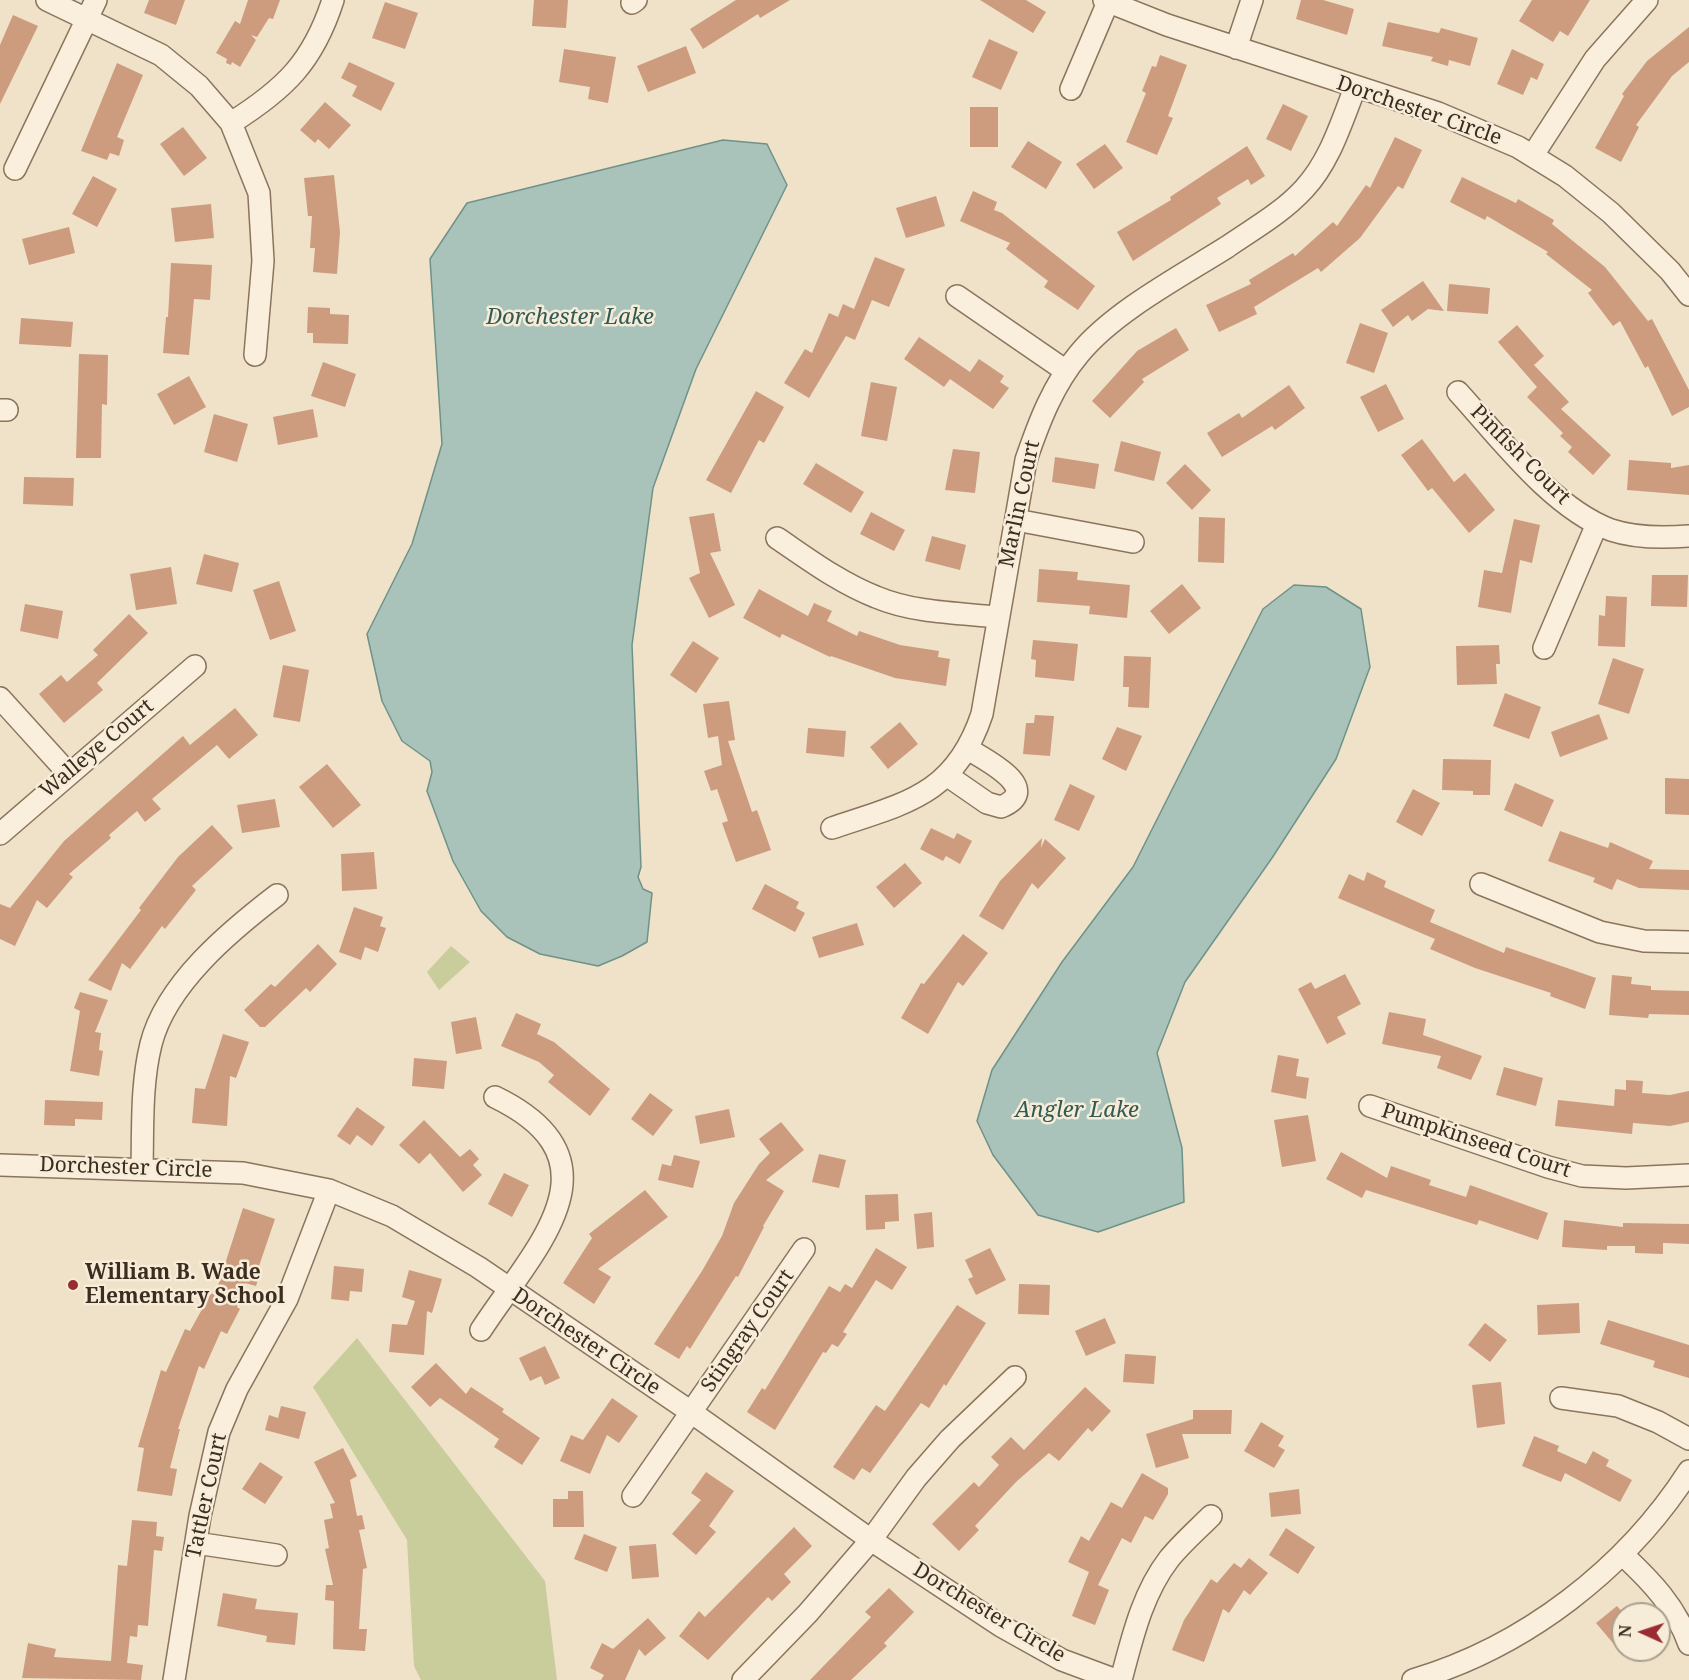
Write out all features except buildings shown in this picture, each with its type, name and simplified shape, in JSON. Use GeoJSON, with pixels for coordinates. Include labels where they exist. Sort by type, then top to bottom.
{"type":"FeatureCollection","features":[{"type":"Feature","properties":{"kind":"street"},"geometry":{"type":"LineString","coordinates":[[47,0],[91,9],[161,55],[200,86],[231,123],[259,193],[263,261],[255,355]]}},
{"type":"Feature","properties":{"kind":"street"},"geometry":{"type":"LineString","coordinates":[[231,123],[269,99],[299,71],[319,36],[333,0]]}},
{"type":"Feature","properties":{"kind":"street"},"geometry":{"type":"LineString","coordinates":[[1236,48],[1252,0]]}},
{"type":"Feature","properties":{"kind":"street"},"geometry":{"type":"LineString","coordinates":[[1533,155],[1595,58],[1647,0]]}},
{"type":"Feature","properties":{"kind":"street"},"geometry":{"type":"LineString","coordinates":[[1071,89],[1106,1]]}},
{"type":"Feature","properties":{"kind":"street","name":"Dorchester Circle"},"geometry":{"type":"LineString","coordinates":[[1106,1],[1167,25],[1465,123],[1533,155],[1611,213],[1670,271],[1689,295]]}},
{"type":"Feature","properties":{"kind":"street"},"geometry":{"type":"LineString","coordinates":[[15,169],[91,9]]}},
{"type":"Feature","properties":{"kind":"street","name":"Marlin Court"},"geometry":{"type":"LineString","coordinates":[[832,828],[916,797],[948,776],[968,748],[982,714],[1026,460],[1039,423],[1065,371],[1079,352],[1110,324],[1265,222],[1303,190],[1325,160],[1355,88]]}},
{"type":"Feature","properties":{"kind":"street"},"geometry":{"type":"LineString","coordinates":[[957,296],[1065,371]]}},
{"type":"Feature","properties":{"kind":"street","name":"Pinfish Court"},"geometry":{"type":"LineString","coordinates":[[1458,392],[1541,481],[1583,516],[1614,531],[1640,535],[1689,536]]}},
{"type":"Feature","properties":{"kind":"street"},"geometry":{"type":"LineString","coordinates":[[1016,520],[1133,542]]}},
{"type":"Feature","properties":{"kind":"street"},"geometry":{"type":"LineString","coordinates":[[1544,648],[1597,524]]}},
{"type":"Feature","properties":{"kind":"street"},"geometry":{"type":"LineString","coordinates":[[777,538],[824,570],[876,597],[933,611],[998,617]]}},
{"type":"Feature","properties":{"kind":"street","name":"Walleye Court"},"geometry":{"type":"LineString","coordinates":[[0,834],[68,773],[195,666]]}},
{"type":"Feature","properties":{"kind":"street"},"geometry":{"type":"LineString","coordinates":[[0,698],[68,773]]}},
{"type":"Feature","properties":{"kind":"street"},"geometry":{"type":"LineString","coordinates":[[948,776],[987,803],[1001,807],[1014,798],[1016,792],[1011,778],[968,748]]}},
{"type":"Feature","properties":{"kind":"street"},"geometry":{"type":"LineString","coordinates":[[1481,884],[1600,932],[1644,941],[1689,942]]}},
{"type":"Feature","properties":{"kind":"street"},"geometry":{"type":"LineString","coordinates":[[142,1168],[144,1100],[148,1063],[155,1031],[166,1009],[190,976],[231,932],[277,895]]}},
{"type":"Feature","properties":{"kind":"street"},"geometry":{"type":"LineString","coordinates":[[481,1330],[545,1236],[556,1216],[564,1172],[554,1148],[533,1119],[495,1097]]}},
{"type":"Feature","properties":{"kind":"street","name":"Pumpkinseed Court"},"geometry":{"type":"LineString","coordinates":[[1370,1106],[1548,1167],[1582,1176],[1626,1178],[1689,1175]]}},
{"type":"Feature","properties":{"kind":"street","name":"Dorchester Circle"},"geometry":{"type":"LineString","coordinates":[[0,1165],[243,1173],[329,1190],[413,1227],[691,1412],[871,1540],[1020,1638],[1062,1660],[1116,1680]]}},
{"type":"Feature","properties":{"kind":"street","name":"Tattler Court"},"geometry":{"type":"LineString","coordinates":[[174,1680],[208,1471],[219,1432],[237,1389],[297,1276],[329,1190]]}},
{"type":"Feature","properties":{"kind":"street","name":"Stingray Court"},"geometry":{"type":"LineString","coordinates":[[633,1496],[804,1249]]}},
{"type":"Feature","properties":{"kind":"street"},"geometry":{"type":"LineString","coordinates":[[743,1680],[808,1613],[871,1540],[916,1478],[950,1439],[1015,1377]]}},
{"type":"Feature","properties":{"kind":"street"},"geometry":{"type":"LineString","coordinates":[[1561,1398],[1618,1406],[1658,1422],[1689,1439]]}},
{"type":"Feature","properties":{"kind":"street"},"geometry":{"type":"LineString","coordinates":[[1413,1680],[1476,1657],[1559,1606],[1623,1555],[1650,1527],[1689,1471]]}},
{"type":"Feature","properties":{"kind":"street"},"geometry":{"type":"LineString","coordinates":[[1120,1680],[1143,1606],[1158,1576],[1168,1560],[1211,1516]]}},
{"type":"Feature","properties":{"kind":"street"},"geometry":{"type":"LineString","coordinates":[[196,1543],[276,1554]]}},
{"type":"Feature","properties":{"kind":"street"},"geometry":{"type":"LineString","coordinates":[[1623,1555],[1663,1596],[1689,1644]]}},
{"type":"Feature","properties":{"kind":"green space"},"geometry":{"type":"Polygon","coordinates":[[[451,946],[470,962],[439,990],[427,972],[451,946]]]}},
{"type":"Feature","properties":{"kind":"green space"},"geometry":{"type":"Polygon","coordinates":[[[357,1338],[545,1581],[557,1680],[421,1680],[414,1666],[407,1540],[313,1387],[357,1338]]]}},
{"type":"Feature","properties":{"kind":"water","name":"Dorchester Lake"},"geometry":{"type":"Polygon","coordinates":[[[723,140],[767,144],[787,185],[696,369],[653,488],[632,645],[641,867],[638,877],[643,889],[652,893],[647,942],[598,966],[540,954],[507,937],[481,911],[453,861],[427,791],[432,772],[430,761],[402,741],[382,701],[367,634],[412,544],[442,444],[430,259],[467,203],[723,140]]]}},
{"type":"Feature","properties":{"kind":"water","name":"Angler Lake"},"geometry":{"type":"Polygon","coordinates":[[[1294,585],[1326,587],[1361,609],[1370,667],[1336,759],[1272,858],[1185,982],[1157,1053],[1182,1148],[1184,1202],[1098,1232],[1038,1215],[993,1155],[977,1121],[992,1070],[1062,962],[1133,867],[1263,609],[1294,585]]]}},
{"type":"Feature","properties":{"kind":"place","name":"William B. Wade Elementary School"},"geometry":{"type":"Point","coordinates":[73,1285]}}]}
